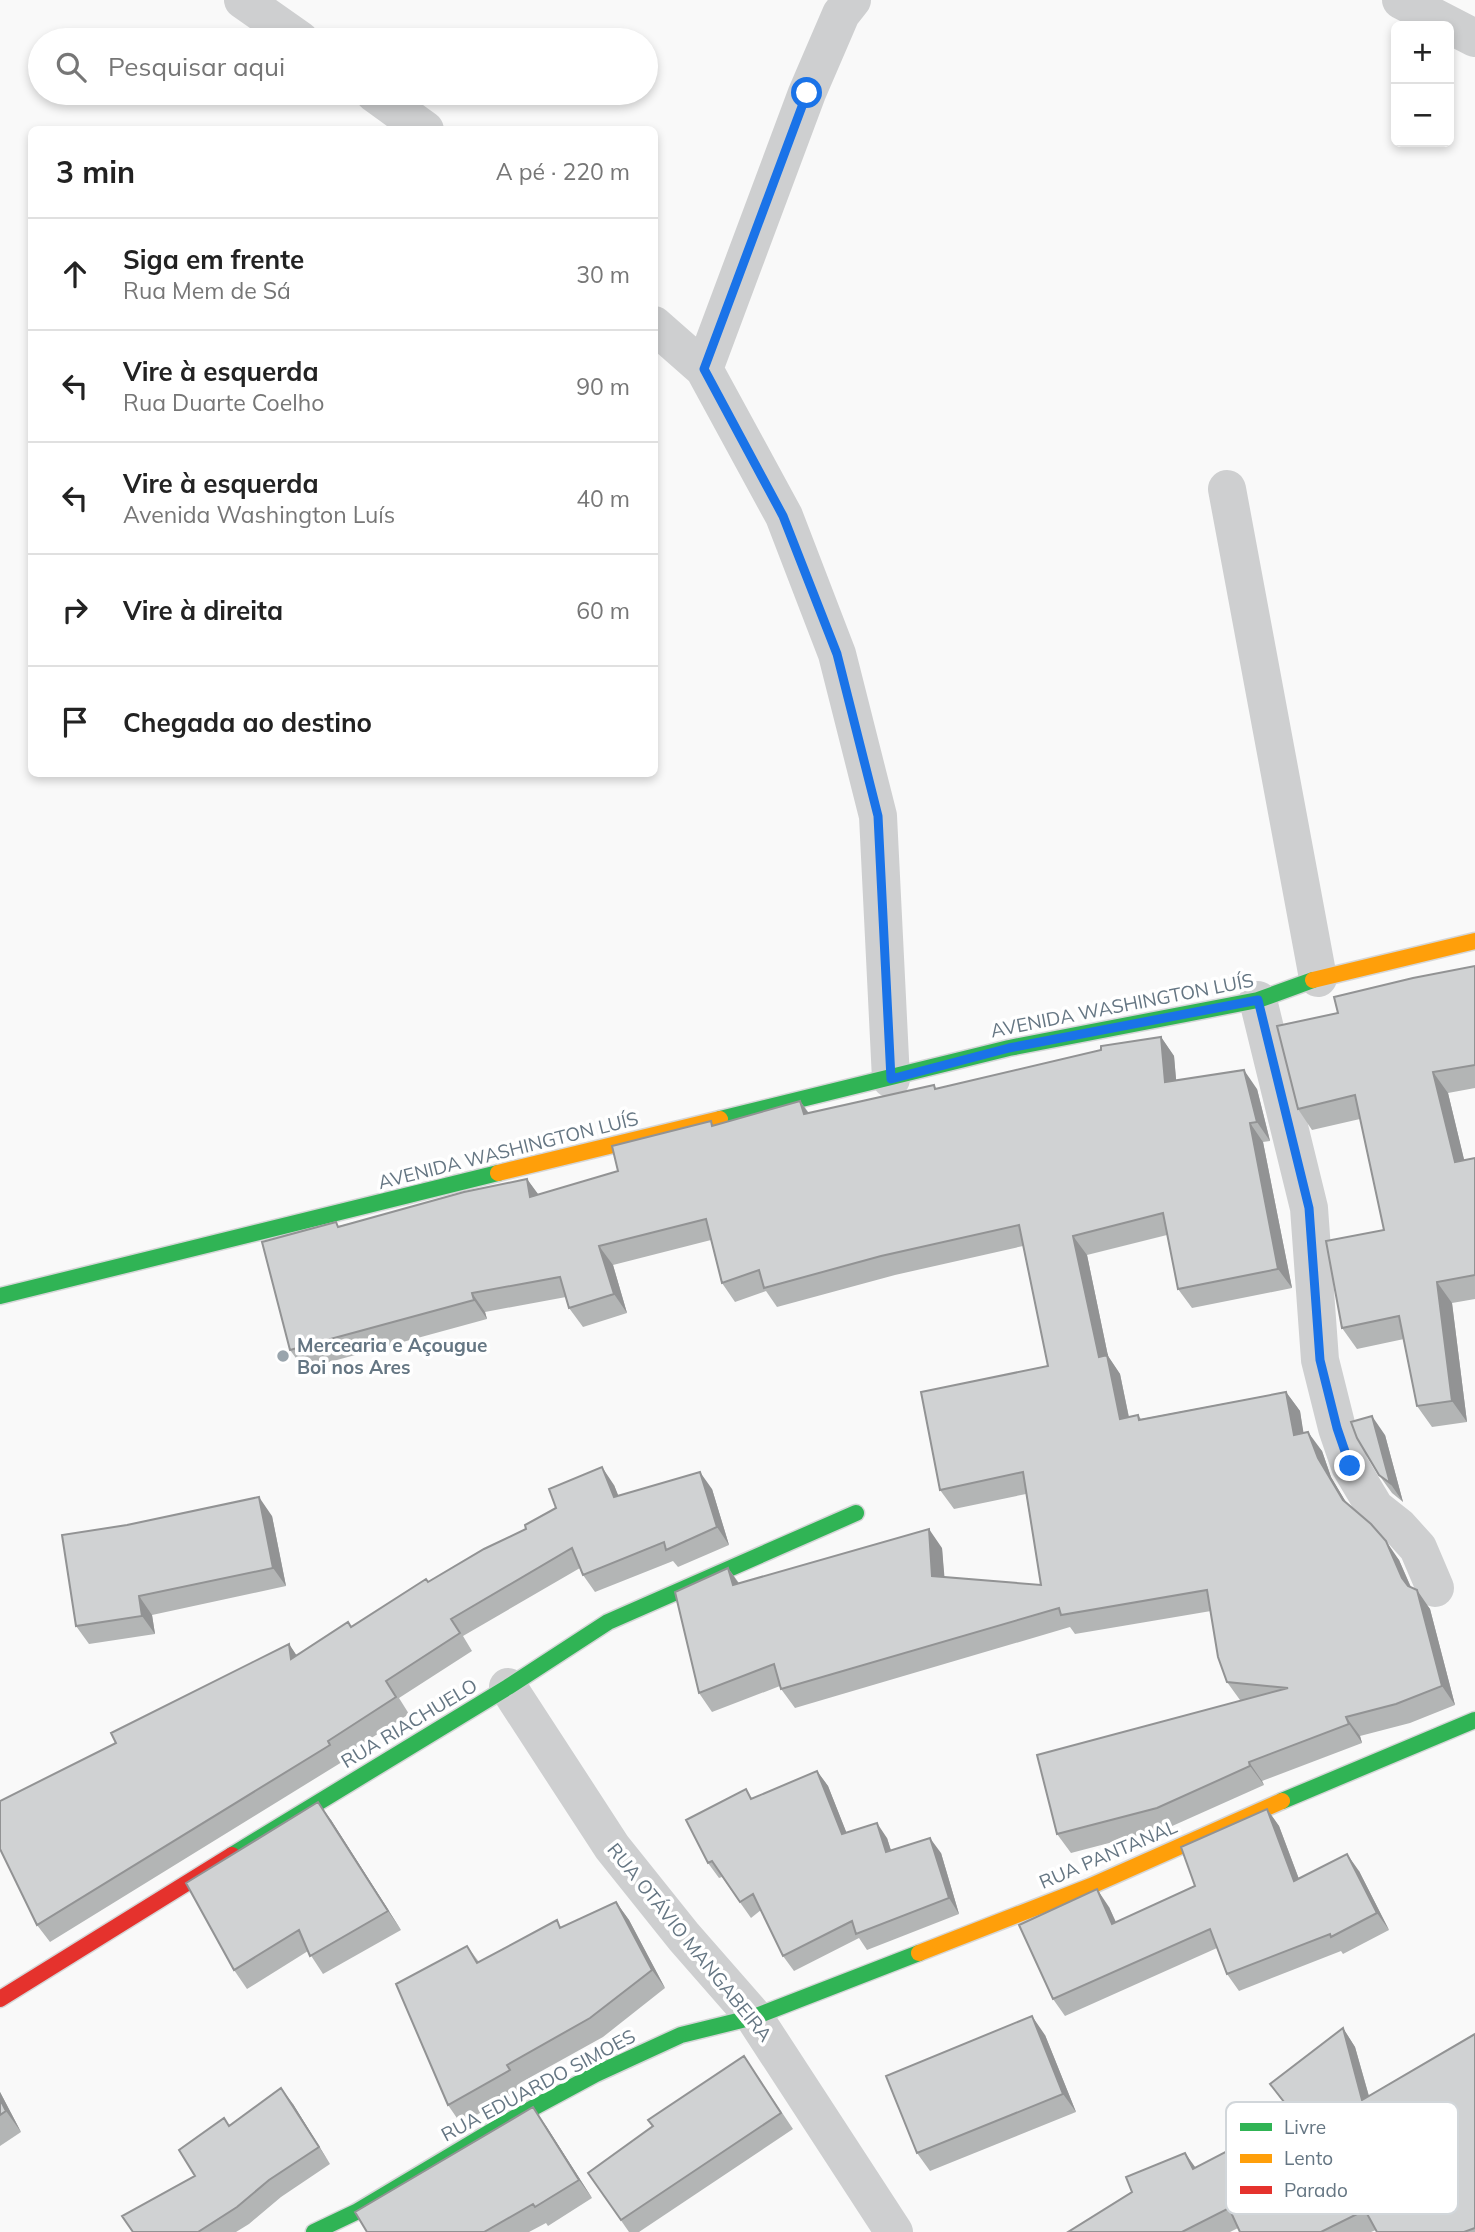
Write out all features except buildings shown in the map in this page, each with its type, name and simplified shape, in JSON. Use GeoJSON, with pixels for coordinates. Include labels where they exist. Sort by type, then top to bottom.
{"type":"FeatureCollection","features":[{"type":"Feature","properties":{"kind":"street"},"geometry":{"type":"LineString","coordinates":[[243,0],[283,28]]}},
{"type":"Feature","properties":{"kind":"street"},"geometry":{"type":"LineString","coordinates":[[704,369],[807,93],[841,14],[852,0]]}},
{"type":"Feature","properties":{"kind":"street"},"geometry":{"type":"LineString","coordinates":[[1401,0],[1475,38]]}},
{"type":"Feature","properties":{"kind":"street"},"geometry":{"type":"LineString","coordinates":[[391,105],[419,126]]}},
{"type":"Feature","properties":{"kind":"street"},"geometry":{"type":"LineString","coordinates":[[658,329],[704,369],[783,516],[837,654],[878,816],[891,1079]]}},
{"type":"Feature","properties":{"kind":"street"},"geometry":{"type":"LineString","coordinates":[[1227,489],[1318,978]]}},
{"type":"Feature","properties":{"kind":"street","name":"AVENIDA WASHINGTON LUÍS"},"geometry":{"type":"LineString","coordinates":[[0,1296],[1009,1048],[1258,1000],[1318,978],[1475,941]]}},
{"type":"Feature","properties":{"kind":"street"},"geometry":{"type":"LineString","coordinates":[[1258,1000],[1309,1208],[1320,1360],[1337,1428],[1350,1466],[1375,1508],[1399,1527],[1418,1548],[1435,1588]]}},
{"type":"Feature","properties":{"kind":"street","name":"RUA RIACHUELO"},"geometry":{"type":"LineString","coordinates":[[0,1999],[508,1687],[608,1622],[856,1513]]}},
{"type":"Feature","properties":{"kind":"street","name":"RUA OTÁVIO MANGABEIRA"},"geometry":{"type":"LineString","coordinates":[[508,1687],[612,1847],[684,1937],[754,2017],[894,2232]]}},
{"type":"Feature","properties":{"kind":"street","name":"RUA PANTANAL"},"geometry":{"type":"LineString","coordinates":[[754,2017],[1091,1886],[1338,1776],[1475,1720]]}},
{"type":"Feature","properties":{"kind":"street","name":"RUA EDUARDO SIMOES"},"geometry":{"type":"LineString","coordinates":[[314,2232],[356,2212],[505,2123],[596,2074],[681,2035],[754,2017]]}},
{"type":"Feature","properties":{"kind":"traffic: fast"},"geometry":{"type":"LineString","coordinates":[[720,1119],[1009,1048],[1258,1000],[1313,980]]}},
{"type":"Feature","properties":{"kind":"traffic: fast"},"geometry":{"type":"LineString","coordinates":[[0,1296],[498,1173]]}},
{"type":"Feature","properties":{"kind":"traffic: fast"},"geometry":{"type":"LineString","coordinates":[[232,1855],[508,1687],[608,1622],[856,1513]]}},
{"type":"Feature","properties":{"kind":"traffic: fast"},"geometry":{"type":"LineString","coordinates":[[1282,1801],[1475,1720]]}},
{"type":"Feature","properties":{"kind":"traffic: fast"},"geometry":{"type":"LineString","coordinates":[[314,2232],[356,2212],[505,2123],[596,2074],[681,2035],[754,2017],[919,1953]]}},
{"type":"Feature","properties":{"kind":"traffic: slow"},"geometry":{"type":"LineString","coordinates":[[1313,980],[1475,941]]}},
{"type":"Feature","properties":{"kind":"traffic: slow"},"geometry":{"type":"LineString","coordinates":[[498,1173],[720,1119]]}},
{"type":"Feature","properties":{"kind":"traffic: slow"},"geometry":{"type":"LineString","coordinates":[[919,1953],[1091,1886],[1282,1801]]}},
{"type":"Feature","properties":{"kind":"traffic: jam"},"geometry":{"type":"LineString","coordinates":[[0,1999],[232,1855]]}},
{"type":"Feature","properties":{"kind":"place","name":"Mercearia e Açougue Boi nos Ares"},"geometry":{"type":"Point","coordinates":[283,1356]}},
{"type":"Feature","properties":{"kind":"route"},"geometry":{"type":"LineString","coordinates":[[807,93],[704,369],[783,516],[837,654],[878,816],[891,1079],[1009,1048],[1258,1000],[1309,1208],[1320,1360],[1337,1428],[1350,1466]]}}]}
